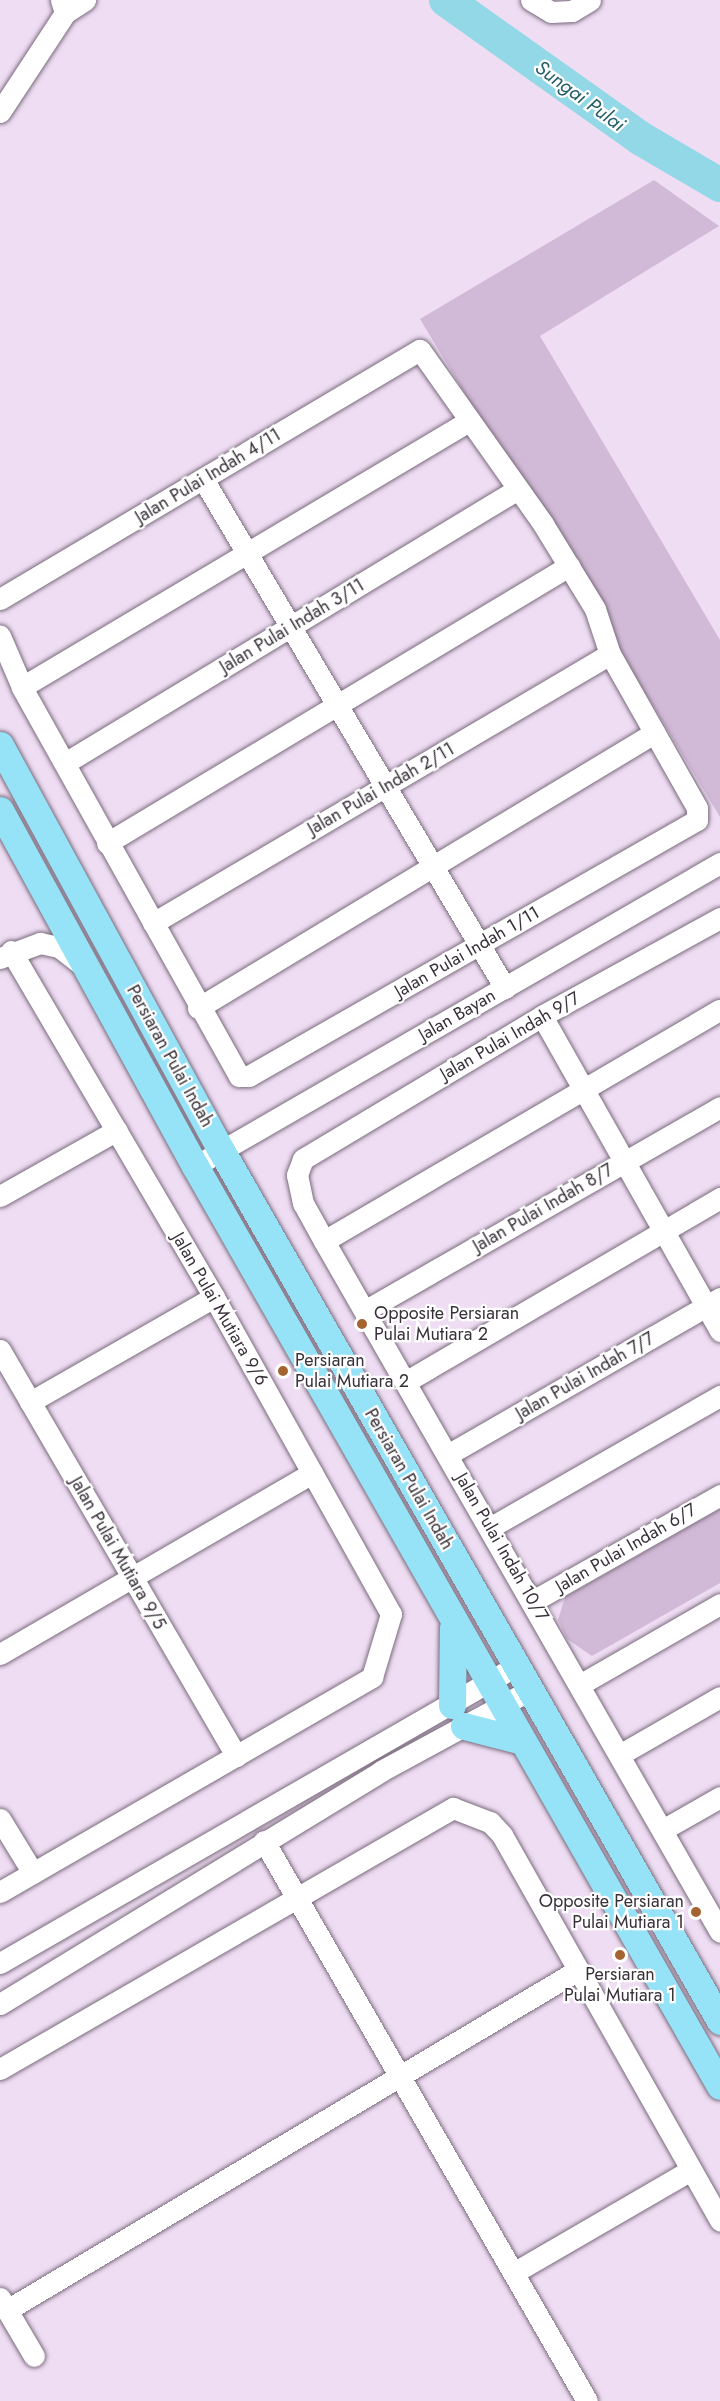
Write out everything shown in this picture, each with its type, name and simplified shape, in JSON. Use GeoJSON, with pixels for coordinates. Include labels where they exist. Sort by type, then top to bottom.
{"type":"FeatureCollection","features":[{"type":"Feature","properties":{"kind":"main road","name":"Persiaran Pulai Indah"},"geometry":{"type":"LineString","coordinates":[[0,745],[221,1150],[720,2021]]}},
{"type":"Feature","properties":{"kind":"main road","name":"Persiaran Pulai Indah"},"geometry":{"type":"LineString","coordinates":[[0,810],[195,1166],[452,1621],[720,2086]]}},
{"type":"Feature","properties":{"kind":"main road"},"geometry":{"type":"LineString","coordinates":[[452,1621],[458,1715],[522,1741]]}},
{"type":"Feature","properties":{"kind":"street"},"geometry":{"type":"LineString","coordinates":[[0,112],[63,6],[85,0]]}},
{"type":"Feature","properties":{"kind":"street"},"geometry":{"type":"LineString","coordinates":[[531,0],[552,12],[572,11],[590,0]]}},
{"type":"Feature","properties":{"kind":"street","name":"Jalan Pulai Indah 4/11"},"geometry":{"type":"LineString","coordinates":[[0,599],[415,352],[428,355],[469,421]]}},
{"type":"Feature","properties":{"kind":"street"},"geometry":{"type":"LineString","coordinates":[[0,636],[22,687],[198,1008],[433,864],[654,733],[610,654],[596,609],[518,489],[469,421],[22,687]]}},
{"type":"Feature","properties":{"kind":"street"},"geometry":{"type":"LineString","coordinates":[[203,478],[505,987]]}},
{"type":"Feature","properties":{"kind":"street","name":"Jalan Pulai Indah 3/11"},"geometry":{"type":"LineString","coordinates":[[65,763],[518,489]]}},
{"type":"Feature","properties":{"kind":"street"},"geometry":{"type":"LineString","coordinates":[[107,843],[569,566]]}},
{"type":"Feature","properties":{"kind":"street","name":"Jalan Pulai Indah 2/11"},"geometry":{"type":"LineString","coordinates":[[153,923],[610,654]]}},
{"type":"Feature","properties":{"kind":"street","name":"Jalan Pulai Indah 1/11"},"geometry":{"type":"LineString","coordinates":[[198,1008],[236,1074],[249,1076],[697,820],[698,808],[654,733]]}},
{"type":"Feature","properties":{"kind":"street","name":"Jalan Bayan"},"geometry":{"type":"LineString","coordinates":[[195,1166],[720,863]]}},
{"type":"Feature","properties":{"kind":"street","name":"Jalan Pulai Indah 9/7"},"geometry":{"type":"LineString","coordinates":[[303,1159],[542,1016],[720,918]]}},
{"type":"Feature","properties":{"kind":"street"},"geometry":{"type":"LineString","coordinates":[[5,954],[40,943],[59,946],[88,971]]}},
{"type":"Feature","properties":{"kind":"street","name":"Jalan Pulai Mutiara 9/6"},"geometry":{"type":"LineString","coordinates":[[5,954],[117,1130],[214,1297],[391,1614],[372,1677],[237,1756]]}},
{"type":"Feature","properties":{"kind":"street"},"geometry":{"type":"LineString","coordinates":[[324,1241],[584,1086],[720,1010]]}},
{"type":"Feature","properties":{"kind":"street"},"geometry":{"type":"LineString","coordinates":[[542,1016],[584,1086],[662,1231],[713,1302],[720,1331]]}},
{"type":"Feature","properties":{"kind":"street","name":"Jalan Pulai Indah 8/7"},"geometry":{"type":"LineString","coordinates":[[366,1310],[720,1107]]}},
{"type":"Feature","properties":{"kind":"street"},"geometry":{"type":"LineString","coordinates":[[0,1196],[117,1130]]}},
{"type":"Feature","properties":{"kind":"street","name":"Jalan Pulai Indah 10/7"},"geometry":{"type":"LineString","coordinates":[[303,1159],[297,1174],[303,1203],[664,1829],[712,1900],[720,1932]]}},
{"type":"Feature","properties":{"kind":"street"},"geometry":{"type":"LineString","coordinates":[[407,1380],[720,1198]]}},
{"type":"Feature","properties":{"kind":"street"},"geometry":{"type":"LineString","coordinates":[[30,1402],[214,1297]]}},
{"type":"Feature","properties":{"kind":"street","name":"Jalan Pulai Indah 7/7"},"geometry":{"type":"LineString","coordinates":[[449,1454],[713,1302]]}},
{"type":"Feature","properties":{"kind":"street","name":"Jalan Pulai Mutiara 9/5"},"geometry":{"type":"LineString","coordinates":[[0,1350],[237,1756]]}},
{"type":"Feature","properties":{"kind":"street"},"geometry":{"type":"LineString","coordinates":[[491,1527],[720,1396]]}},
{"type":"Feature","properties":{"kind":"street"},"geometry":{"type":"LineString","coordinates":[[0,1654],[133,1579],[312,1473]]}},
{"type":"Feature","properties":{"kind":"street","name":"Jalan Pulai Indah 6/7"},"geometry":{"type":"LineString","coordinates":[[533,1601],[720,1495]]}},
{"type":"Feature","properties":{"kind":"street"},"geometry":{"type":"LineString","coordinates":[[581,1684],[720,1604]]}},
{"type":"Feature","properties":{"kind":"street"},"geometry":{"type":"LineString","coordinates":[[495,1694],[516,1666]]}},
{"type":"Feature","properties":{"kind":"street"},"geometry":{"type":"LineString","coordinates":[[0,1963],[495,1694],[530,1690]]}},
{"type":"Feature","properties":{"kind":"street"},"geometry":{"type":"LineString","coordinates":[[621,1754],[720,1697]]}},
{"type":"Feature","properties":{"kind":"street"},"geometry":{"type":"LineString","coordinates":[[0,2004],[264,1841],[458,1715]]}},
{"type":"Feature","properties":{"kind":"street"},"geometry":{"type":"LineString","coordinates":[[0,1892],[237,1756]]}},
{"type":"Feature","properties":{"kind":"street"},"geometry":{"type":"LineString","coordinates":[[664,1829],[720,1797]]}},
{"type":"Feature","properties":{"kind":"street"},"geometry":{"type":"LineString","coordinates":[[0,2069],[296,1896],[453,1808],[490,1822],[502,1835],[720,2221]]}},
{"type":"Feature","properties":{"kind":"street"},"geometry":{"type":"LineString","coordinates":[[0,1819],[33,1873]]}},
{"type":"Feature","properties":{"kind":"street"},"geometry":{"type":"LineString","coordinates":[[264,1841],[587,2401]]}},
{"type":"Feature","properties":{"kind":"street"},"geometry":{"type":"LineString","coordinates":[[34,2356],[4,2304],[578,1970]]}},
{"type":"Feature","properties":{"kind":"street"},"geometry":{"type":"LineString","coordinates":[[514,2272],[691,2170]]}},
{"type":"Feature","properties":{"kind":"shaded area"},"geometry":{"type":"Polygon","coordinates":[[[654,180],[719,226],[540,336],[720,640],[720,817],[420,319],[654,180]]]}},
{"type":"Feature","properties":{"kind":"shaded area"},"geometry":{"type":"Polygon","coordinates":[[[720,1509],[720,1583],[592,1656],[567,1639],[558,1620],[565,1597],[720,1509]]]}},
{"type":"Feature","properties":{"kind":"waterway","name":"Sungai Pulai"},"geometry":{"type":"LineString","coordinates":[[446,0],[640,138],[720,185]]}},
{"type":"Feature","properties":{"kind":"place","name":"Opposite Persiaran Pulai Mutiara 2"},"geometry":{"type":"Point","coordinates":[362,1324]}},
{"type":"Feature","properties":{"kind":"place","name":"Persiaran Pulai Mutiara 2"},"geometry":{"type":"Point","coordinates":[283,1371]}},
{"type":"Feature","properties":{"kind":"place","name":"Opposite Persiaran Pulai Mutiara 1"},"geometry":{"type":"Point","coordinates":[696,1912]}},
{"type":"Feature","properties":{"kind":"place","name":"Persiaran Pulai Mutiara 1"},"geometry":{"type":"Point","coordinates":[620,1955]}}]}
